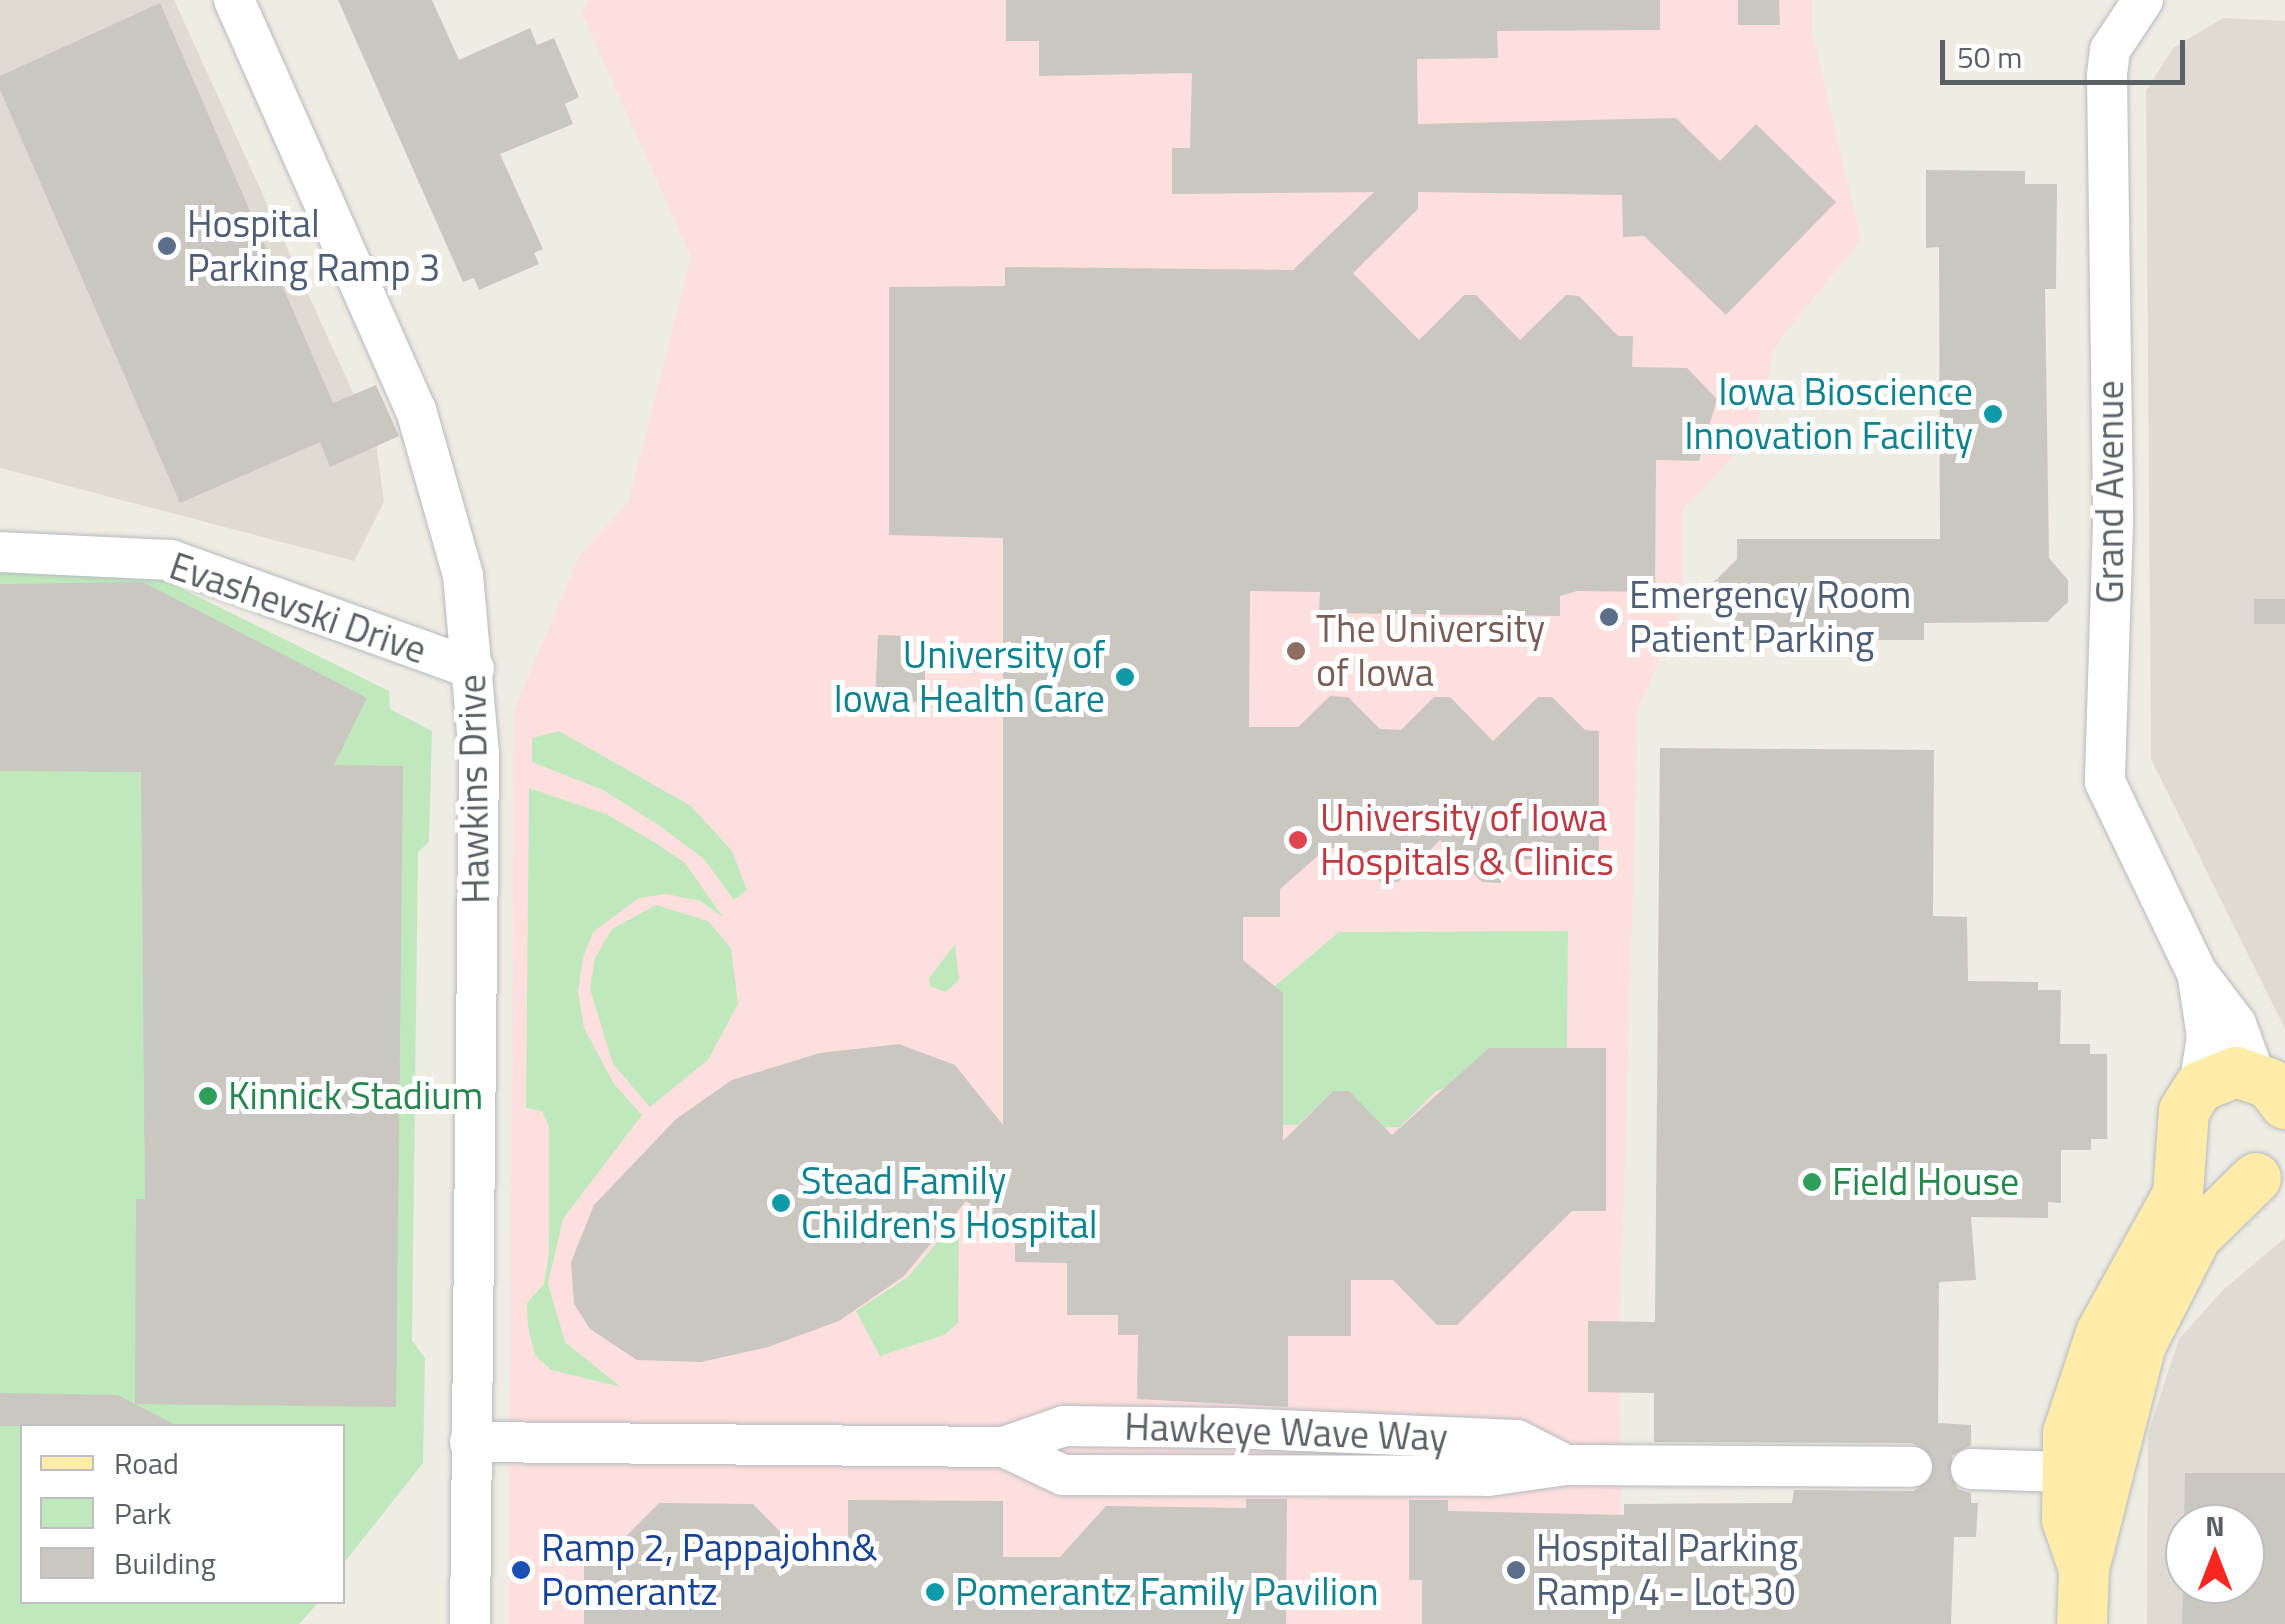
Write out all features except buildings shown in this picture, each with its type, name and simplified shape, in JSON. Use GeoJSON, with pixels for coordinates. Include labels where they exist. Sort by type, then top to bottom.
{"type":"FeatureCollection","features":[{"type":"Feature","properties":{"kind":"main road"},"geometry":{"type":"LineString","coordinates":[[2084,1569],[2067,1520],[2064,1472],[2082,1376],[2178,1194],[2184,1110],[2198,1087],[2226,1074],[2277,1096]]}},
{"type":"Feature","properties":{"kind":"main road"},"geometry":{"type":"LineString","coordinates":[[2182,1137],[2190,1157],[2213,1177],[2274,1166]]}},
{"type":"Feature","properties":{"kind":"main road"},"geometry":{"type":"LineString","coordinates":[[2082,1624],[2084,1569],[2101,1520],[2122,1401],[2146,1333],[2196,1238],[2274,1166]]}},
{"type":"Feature","properties":{"kind":"street","name":"Hawkins Drive"},"geometry":{"type":"LineString","coordinates":[[234,0],[416,410],[454,526],[474,670],[479,753],[470,1624]]}},
{"type":"Feature","properties":{"kind":"street","name":"Grand Avenue"},"geometry":{"type":"LineString","coordinates":[[2142,0],[2110,50],[2108,76],[2113,522],[2104,782],[2197,973],[2236,1024],[2277,1096]]}},
{"type":"Feature","properties":{"kind":"street","name":"Evashevski Drive"},"geometry":{"type":"LineString","coordinates":[[0,552],[170,560],[474,670]]}},
{"type":"Feature","properties":{"kind":"street","name":"Grand Avenue"},"geometry":{"type":"LineString","coordinates":[[2197,973],[2207,1037],[2198,1087]]}},
{"type":"Feature","properties":{"kind":"street","name":"Hawkeye Wave Way"},"geometry":{"type":"LineString","coordinates":[[470,1442],[1004,1446],[1064,1426],[1232,1428],[1518,1440],[1566,1465],[1912,1467]]}},
{"type":"Feature","properties":{"kind":"street"},"geometry":{"type":"LineString","coordinates":[[1971,1469],[2064,1472]]}},
{"type":"Feature","properties":{"kind":"shaded area"},"geometry":{"type":"Polygon","coordinates":[[[0,0],[174,0],[376,443],[384,502],[354,561],[0,468],[0,0]]]}},
{"type":"Feature","properties":{"kind":"shaded area","name":"University of Iowa Hospitals & Clinics"},"geometry":{"type":"Polygon","coordinates":[[[589,0],[1812,0],[1812,31],[1861,240],[1774,347],[1756,433],[1682,510],[1682,609],[1638,708],[1619,1363],[1623,1624],[509,1624],[514,711],[579,557],[629,501],[691,257],[582,13],[589,0]]]}},
{"type":"Feature","properties":{"kind":"shaded area"},"geometry":{"type":"Polygon","coordinates":[[[2223,18],[2285,21],[2285,1029],[2151,759],[2146,91],[2173,48],[2223,18]]]}},
{"type":"Feature","properties":{"kind":"shaded area"},"geometry":{"type":"Polygon","coordinates":[[[2285,1238],[2285,1624],[2147,1624],[2148,1433],[2179,1339],[2223,1290],[2285,1238]]]}},
{"type":"Feature","properties":{"kind":"green space","name":"Kinnick Stadium"},"geometry":{"type":"Polygon","coordinates":[[[0,569],[146,571],[389,691],[390,709],[432,731],[429,842],[418,852],[412,1341],[425,1358],[423,1463],[345,1561],[345,1424],[20,1424],[20,1604],[317,1604],[299,1624],[0,1624],[0,569]]]}},
{"type":"Feature","properties":{"kind":"green space"},"geometry":{"type":"Polygon","coordinates":[[[559,731],[691,806],[732,851],[747,890],[734,900],[704,859],[657,824],[603,790],[532,762],[532,738],[559,731]]]}},
{"type":"Feature","properties":{"kind":"green space"},"geometry":{"type":"Polygon","coordinates":[[[529,788],[606,814],[654,842],[685,863],[723,917],[700,901],[666,894],[639,898],[593,932],[583,958],[578,991],[584,1028],[614,1084],[642,1115],[563,1219],[548,1284],[565,1342],[621,1387],[551,1370],[535,1355],[528,1327],[527,1303],[544,1284],[549,1253],[549,1127],[542,1111],[526,1108],[529,788]]]}},
{"type":"Feature","properties":{"kind":"green space"},"geometry":{"type":"Polygon","coordinates":[[[656,905],[708,921],[731,948],[738,1004],[708,1060],[650,1107],[613,1064],[590,989],[595,958],[612,929],[656,905]]]}},
{"type":"Feature","properties":{"kind":"green space"},"geometry":{"type":"Polygon","coordinates":[[[1568,931],[1567,1048],[1436,1091],[1400,1127],[1384,1127],[1348,1091],[1333,1091],[1298,1125],[1283,1125],[1283,994],[1275,986],[1339,932],[1568,931]]]}},
{"type":"Feature","properties":{"kind":"green space"},"geometry":{"type":"Polygon","coordinates":[[[955,944],[959,980],[946,992],[930,986],[929,978],[955,944]]]}},
{"type":"Feature","properties":{"kind":"green space"},"geometry":{"type":"Polygon","coordinates":[[[959,1216],[958,1323],[944,1335],[880,1356],[856,1311],[908,1277],[959,1216]]]}},
{"type":"Feature","properties":{"kind":"tunnel"},"geometry":{"type":"LineString","coordinates":[[1912,1467],[1971,1469]]}},
{"type":"Feature","properties":{"kind":"place","name":"Hospital Parking Ramp 3"},"geometry":{"type":"Point","coordinates":[167,246]}},
{"type":"Feature","properties":{"kind":"place","name":"Iowa Bioscience Innovation Facility"},"geometry":{"type":"Point","coordinates":[1993,414]}},
{"type":"Feature","properties":{"kind":"place","name":"Emergency Room Patient Parking"},"geometry":{"type":"Point","coordinates":[1609,617]}},
{"type":"Feature","properties":{"kind":"place","name":"The University of Iowa"},"geometry":{"type":"Point","coordinates":[1296,651]}},
{"type":"Feature","properties":{"kind":"place","name":"University of Iowa Health Care"},"geometry":{"type":"Point","coordinates":[1125,677]}},
{"type":"Feature","properties":{"kind":"place","name":"University of Iowa Hospitals & Clinics"},"geometry":{"type":"Point","coordinates":[1298,840]}},
{"type":"Feature","properties":{"kind":"place","name":"Kinnick Stadium"},"geometry":{"type":"Point","coordinates":[208,1096]}},
{"type":"Feature","properties":{"kind":"place","name":"Field House"},"geometry":{"type":"Point","coordinates":[1812,1182]}},
{"type":"Feature","properties":{"kind":"place","name":"Stead Family Children's Hospital"},"geometry":{"type":"Point","coordinates":[781,1203]}},
{"type":"Feature","properties":{"kind":"place","name":"Ramp 2, Pappajohn& Pomerantz"},"geometry":{"type":"Point","coordinates":[521,1570]}},
{"type":"Feature","properties":{"kind":"place","name":"Hospital Parking Ramp 4 - Lot 30"},"geometry":{"type":"Point","coordinates":[1516,1570]}},
{"type":"Feature","properties":{"kind":"place","name":"Pomerantz Family Pavilion"},"geometry":{"type":"Point","coordinates":[935,1592]}}]}
